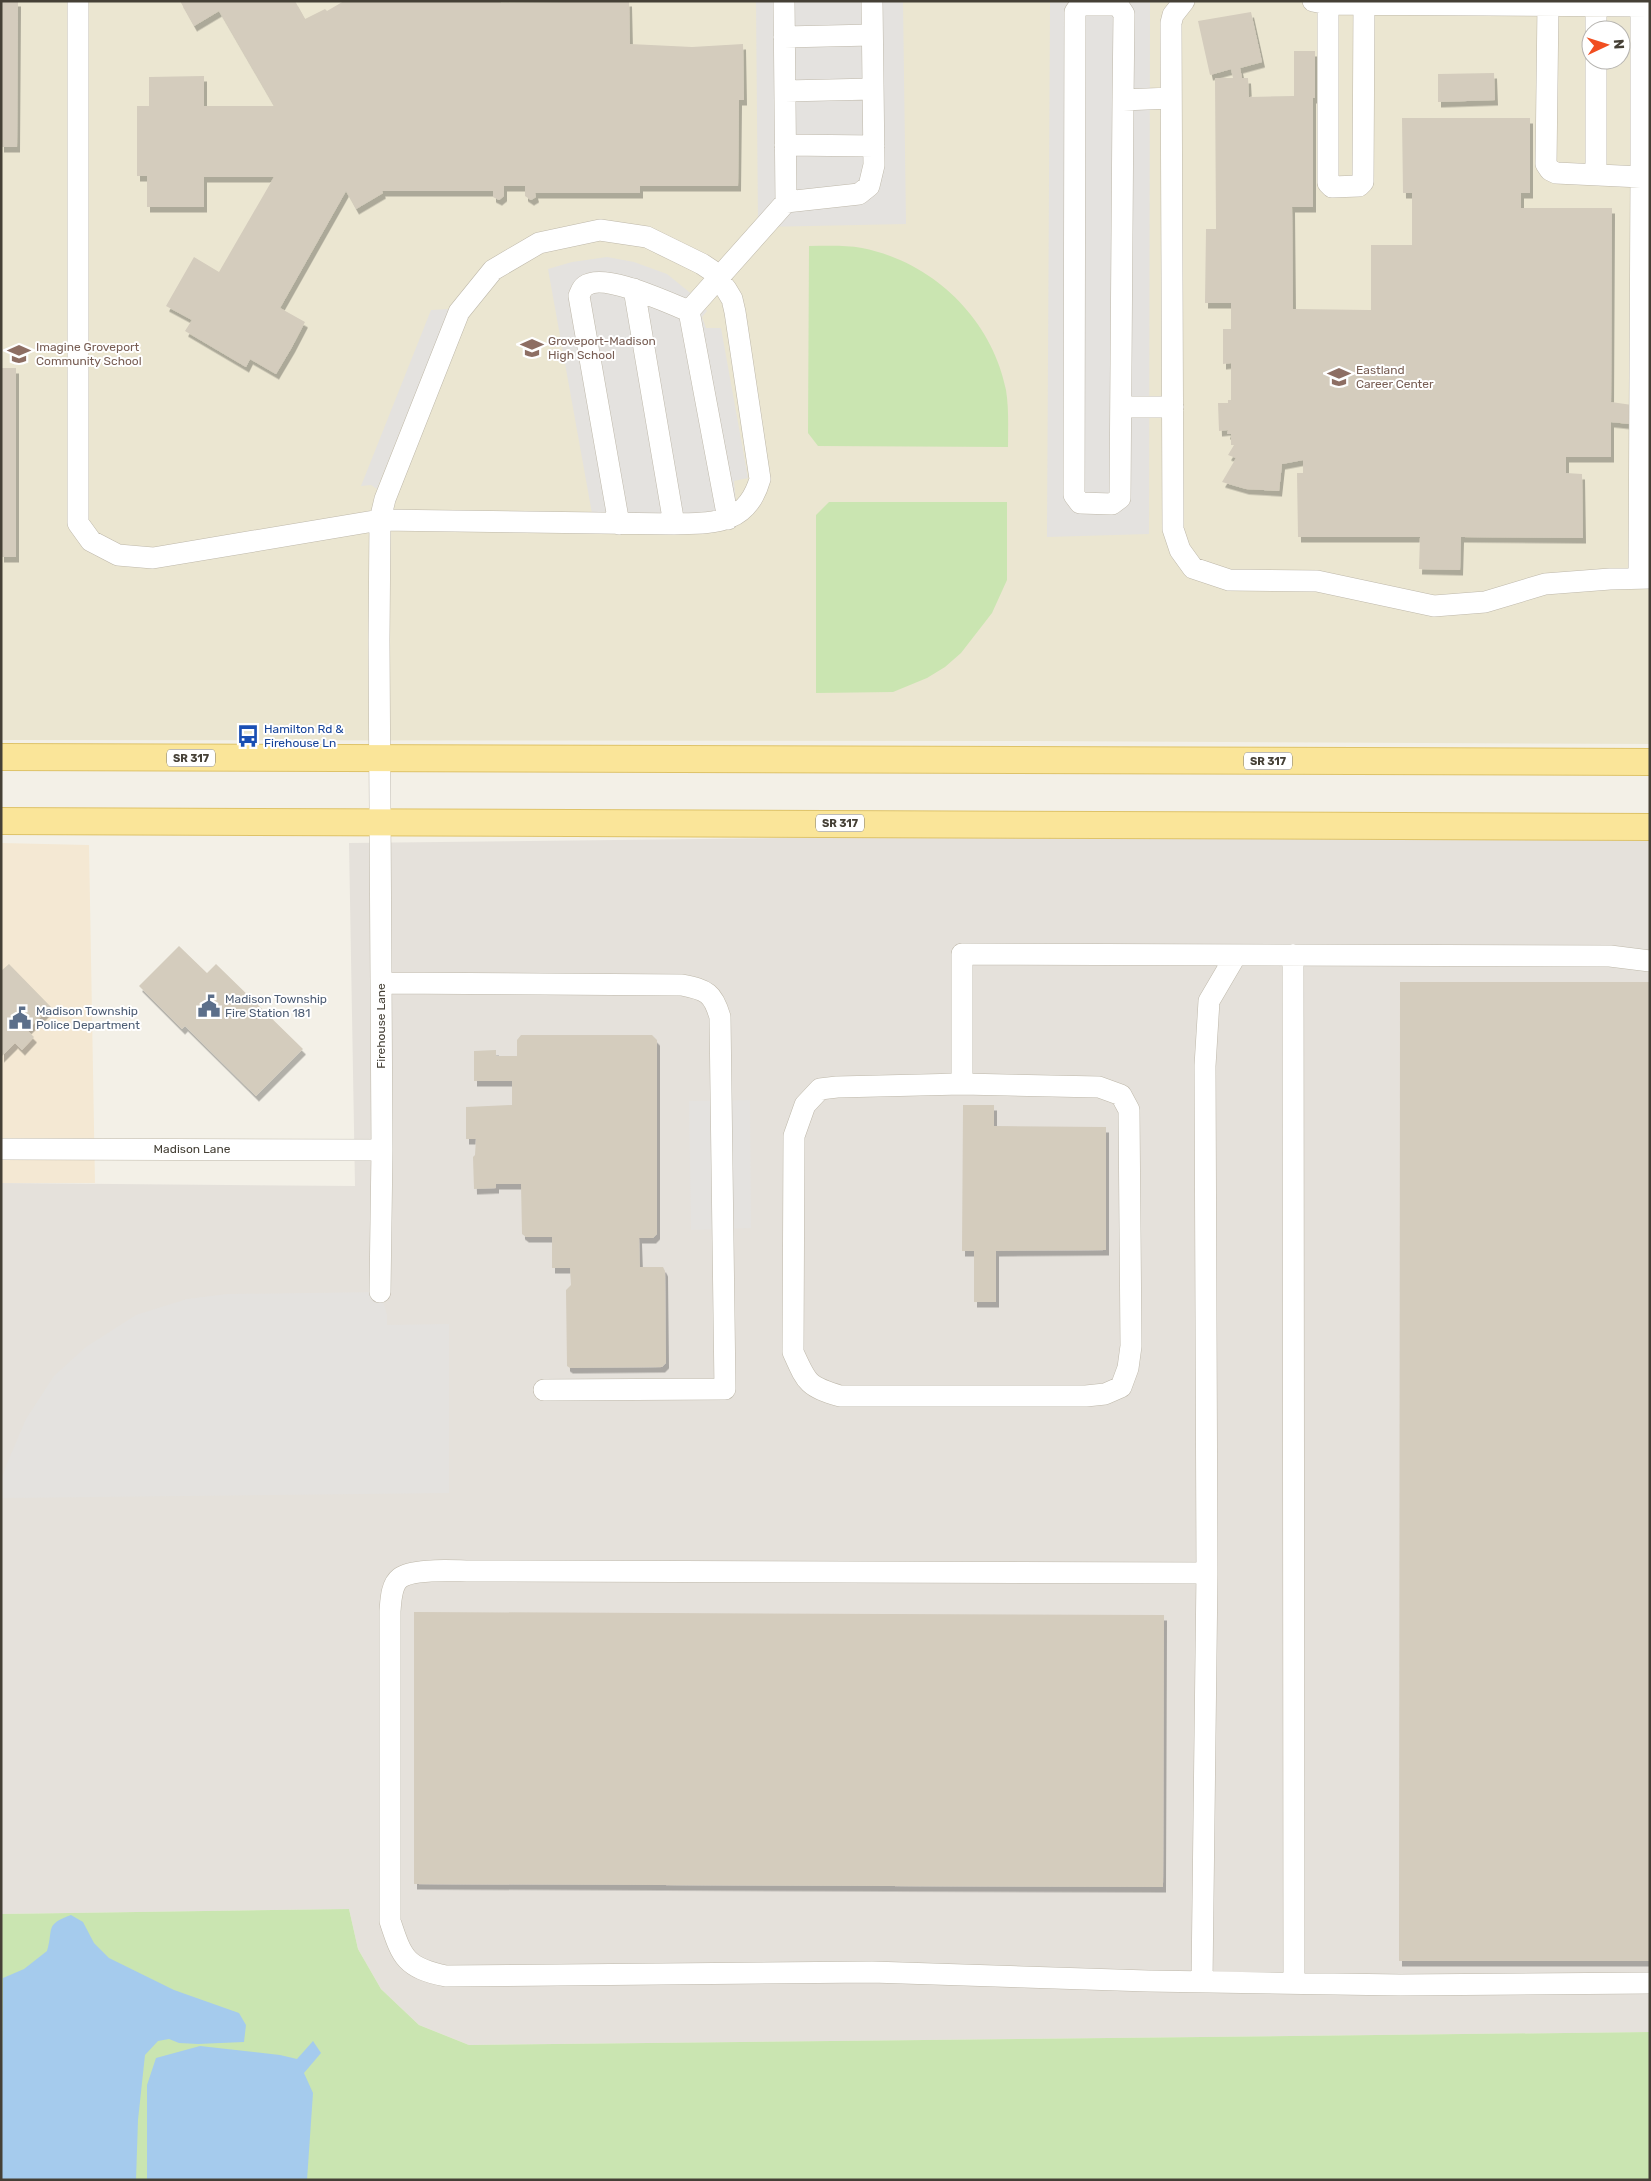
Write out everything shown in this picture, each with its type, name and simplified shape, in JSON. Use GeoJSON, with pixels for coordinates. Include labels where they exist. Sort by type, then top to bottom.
{"type":"FeatureCollection","features":[{"type":"Feature","properties":{"kind":"main road","name":"SR 317"},"geometry":{"type":"LineString","coordinates":[[1,757],[1650,762]]}},
{"type":"Feature","properties":{"kind":"main road","name":"SR 317"},"geometry":{"type":"LineString","coordinates":[[1,822],[1650,827]]}},
{"type":"Feature","properties":{"kind":"street"},"geometry":{"type":"LineString","coordinates":[[78,1],[78,523],[91,541],[118,555],[153,558],[380,520],[674,524],[710,523],[728,519],[689,311]]}},
{"type":"Feature","properties":{"kind":"street"},"geometry":{"type":"LineString","coordinates":[[689,311],[786,202],[784,1]]}},
{"type":"Feature","properties":{"kind":"street"},"geometry":{"type":"LineString","coordinates":[[786,202],[860,194],[869,186],[874,165],[872,1]]}},
{"type":"Feature","properties":{"kind":"street"},"geometry":{"type":"LineString","coordinates":[[1184,1],[1173,15],[1171,23],[1173,529],[1180,550],[1193,568],[1229,580],[1317,581],[1434,606],[1485,602],[1545,584],[1645,578],[1641,177],[1645,6],[1592,4],[1320,3],[1328,183],[1332,187],[1358,186],[1363,182],[1364,4]]}},
{"type":"Feature","properties":{"kind":"street"},"geometry":{"type":"LineString","coordinates":[[1592,4],[1594,20]]}},
{"type":"Feature","properties":{"kind":"street"},"geometry":{"type":"LineString","coordinates":[[1080,5],[1118,6],[1122,9],[1124,14],[1123,100],[1120,498],[1112,504],[1080,503],[1074,495],[1075,12],[1080,5]]}},
{"type":"Feature","properties":{"kind":"street"},"geometry":{"type":"LineString","coordinates":[[1548,5],[1546,164],[1550,170],[1556,173],[1641,177]]}},
{"type":"Feature","properties":{"kind":"street"},"geometry":{"type":"LineString","coordinates":[[784,37],[872,35]]}},
{"type":"Feature","properties":{"kind":"street"},"geometry":{"type":"LineString","coordinates":[[1596,70],[1596,175]]}},
{"type":"Feature","properties":{"kind":"street"},"geometry":{"type":"LineString","coordinates":[[785,91],[873,89]]}},
{"type":"Feature","properties":{"kind":"street"},"geometry":{"type":"LineString","coordinates":[[1123,100],[1171,98]]}},
{"type":"Feature","properties":{"kind":"street"},"geometry":{"type":"LineString","coordinates":[[786,145],[874,146]]}},
{"type":"Feature","properties":{"kind":"street","name":"Firehouse Lane"},"geometry":{"type":"LineString","coordinates":[[380,1292],[382,1150],[380,520],[385,499],[459,312],[494,270],[539,243],[600,230],[647,237],[702,264],[719,279],[732,298],[735,312],[760,479],[750,503],[741,512],[728,519]]}},
{"type":"Feature","properties":{"kind":"street"},"geometry":{"type":"LineString","coordinates":[[619,524],[579,296],[586,285],[594,283],[620,284],[689,311]]}},
{"type":"Feature","properties":{"kind":"street"},"geometry":{"type":"LineString","coordinates":[[634,289],[674,524]]}},
{"type":"Feature","properties":{"kind":"street"},"geometry":{"type":"LineString","coordinates":[[1121,407],[1173,407]]}},
{"type":"Feature","properties":{"kind":"street"},"geometry":{"type":"LineString","coordinates":[[962,1084],[962,954],[1610,956],[1650,961]]}},
{"type":"Feature","properties":{"kind":"street"},"geometry":{"type":"LineString","coordinates":[[1202,1981],[1207,1573],[1205,1066],[1209,1001],[1236,955]]}},
{"type":"Feature","properties":{"kind":"street"},"geometry":{"type":"LineString","coordinates":[[1293,955],[1294,1982]]}},
{"type":"Feature","properties":{"kind":"street"},"geometry":{"type":"LineString","coordinates":[[381,983],[682,985],[700,989],[715,1000],[720,1017],[725,1389],[544,1390]]}},
{"type":"Feature","properties":{"kind":"street"},"geometry":{"type":"LineString","coordinates":[[962,1084],[1099,1087],[1121,1095],[1130,1110],[1131,1346],[1128,1368],[1121,1387],[1106,1394],[1086,1396],[840,1396],[817,1389],[804,1376],[793,1352],[794,1136],[805,1105],[820,1089],[837,1086],[962,1084]]}},
{"type":"Feature","properties":{"kind":"street","name":"Madison Lane"},"geometry":{"type":"LineString","coordinates":[[1,1149],[382,1150]]}},
{"type":"Feature","properties":{"kind":"street"},"geometry":{"type":"LineString","coordinates":[[1207,1573],[437,1571],[413,1573],[400,1578],[393,1589],[390,1611],[390,1921],[397,1943],[405,1959],[426,1972],[446,1976],[872,1972],[1400,1985],[1650,1983]]}},
{"type":"Feature","properties":{"kind":"shaded area","name":"Groveport-Madison High School"},"geometry":{"type":"Polygon","coordinates":[[[1,1],[1650,1],[1650,744],[1034,741],[1,740],[1,1]]]}},
{"type":"Feature","properties":{"kind":"shaded area"},"geometry":{"type":"Polygon","coordinates":[[[756,1],[903,1],[906,224],[758,227],[756,1]]]}},
{"type":"Feature","properties":{"kind":"shaded area"},"geometry":{"type":"Polygon","coordinates":[[[1050,1],[1150,1],[1149,534],[1047,537],[1050,1]]]}},
{"type":"Feature","properties":{"kind":"shaded area"},"geometry":{"type":"Polygon","coordinates":[[[607,257],[634,262],[667,274],[699,300],[707,311],[702,317],[706,328],[721,328],[748,478],[734,481],[737,514],[593,519],[548,269],[572,262],[607,257]]]}},
{"type":"Feature","properties":{"kind":"shaded area"},"geometry":{"type":"Polygon","coordinates":[[[449,309],[377,489],[371,485],[361,486],[431,310],[449,309]]]}},
{"type":"Feature","properties":{"kind":"shaded area"},"geometry":{"type":"Polygon","coordinates":[[[1650,828],[1650,2032],[469,2045],[419,2025],[381,1989],[358,1949],[349,1909],[1,1914],[1,1183],[355,1186],[349,843],[1650,828]]]}},
{"type":"Feature","properties":{"kind":"shaded area"},"geometry":{"type":"Polygon","coordinates":[[[1,843],[89,845],[95,1183],[1,1183],[1,843]]]}},
{"type":"Feature","properties":{"kind":"shaded area"},"geometry":{"type":"Polygon","coordinates":[[[750,1100],[751,1228],[691,1230],[689,1101],[750,1100]]]}},
{"type":"Feature","properties":{"kind":"shaded area"},"geometry":{"type":"Polygon","coordinates":[[[380,1292],[387,1315],[387,1325],[449,1324],[449,1493],[1,1498],[1,1480],[26,1419],[54,1376],[86,1347],[136,1315],[187,1299],[227,1294],[380,1292]]]}},
{"type":"Feature","properties":{"kind":"green space"},"geometry":{"type":"Polygon","coordinates":[[[809,246],[856,247],[888,255],[912,266],[935,280],[955,298],[973,318],[988,340],[999,364],[1007,397],[1008,447],[818,446],[808,433],[809,246]]]}},
{"type":"Feature","properties":{"kind":"green space"},"geometry":{"type":"Polygon","coordinates":[[[829,502],[1007,502],[1007,580],[992,613],[961,653],[945,667],[927,678],[893,692],[816,693],[816,515],[829,502]]]}},
{"type":"Feature","properties":{"kind":"green space"},"geometry":{"type":"Polygon","coordinates":[[[349,1909],[358,1949],[381,1989],[419,2025],[469,2045],[1650,2032],[1650,2180],[1,2180],[1,1914],[349,1909]]]}},
{"type":"Feature","properties":{"kind":"water"},"geometry":{"type":"Polygon","coordinates":[[[71,1915],[83,1922],[94,1943],[109,1958],[174,1990],[239,2013],[246,2025],[244,2042],[198,2044],[179,2043],[169,2039],[158,2041],[145,2055],[138,2120],[136,2180],[1,2180],[3,1978],[24,1969],[47,1951],[53,1925],[71,1915]]]}},
{"type":"Feature","properties":{"kind":"water"},"geometry":{"type":"Polygon","coordinates":[[[313,2041],[321,2053],[304,2073],[313,2093],[307,2180],[147,2180],[147,2085],[156,2058],[200,2046],[280,2055],[297,2059],[313,2041]]]}},
{"type":"Feature","properties":{"kind":"building"},"geometry":{"type":"Polygon","coordinates":[[[1,1],[18,1],[17,147],[1,147],[1,1]]]}},
{"type":"Feature","properties":{"kind":"building"},"geometry":{"type":"Polygon","coordinates":[[[180,1],[295,1],[305,19],[325,9],[327,11],[344,1],[500,1],[501,3],[629,1],[630,44],[692,47],[743,44],[744,100],[739,100],[738,186],[640,186],[640,193],[535,193],[536,197],[531,200],[525,196],[525,186],[504,186],[504,196],[499,200],[493,197],[493,191],[382,191],[383,193],[356,209],[346,191],[280,308],[305,322],[292,347],[276,374],[250,359],[246,367],[185,331],[192,320],[166,306],[194,257],[219,272],[274,177],[204,177],[204,207],[147,207],[147,176],[137,176],[137,106],[149,106],[149,77],[204,76],[204,106],[274,106],[219,11],[194,26],[180,1]]]}},
{"type":"Feature","properties":{"kind":"building"},"geometry":{"type":"Polygon","coordinates":[[[1251,12],[1262,62],[1240,68],[1242,78],[1248,78],[1249,97],[1294,96],[1294,51],[1315,51],[1313,207],[1292,207],[1293,309],[1371,310],[1371,245],[1412,245],[1412,193],[1403,193],[1402,118],[1530,118],[1530,193],[1521,193],[1521,208],[1612,208],[1611,402],[1632,405],[1630,424],[1611,422],[1611,457],[1566,457],[1566,473],[1582,474],[1583,538],[1461,537],[1460,570],[1419,569],[1420,537],[1298,537],[1297,473],[1303,473],[1303,460],[1282,464],[1279,491],[1246,489],[1222,482],[1236,458],[1228,455],[1234,445],[1231,445],[1231,434],[1227,434],[1228,430],[1219,431],[1218,403],[1228,403],[1228,400],[1231,400],[1231,363],[1223,364],[1223,329],[1231,329],[1231,303],[1205,303],[1206,229],[1216,229],[1215,78],[1233,78],[1231,69],[1210,75],[1198,21],[1251,12]]]}},
{"type":"Feature","properties":{"kind":"building"},"geometry":{"type":"Polygon","coordinates":[[[1494,73],[1495,100],[1438,102],[1438,74],[1494,73]]]}},
{"type":"Feature","properties":{"kind":"building"},"geometry":{"type":"Polygon","coordinates":[[[1,368],[16,368],[16,557],[1,557],[1,368]]]}},
{"type":"Feature","properties":{"kind":"building","name":"Madison Township Fire Station 181"},"geometry":{"type":"Polygon","coordinates":[[[179,946],[207,973],[216,964],[303,1049],[256,1096],[185,1026],[182,1029],[139,986],[179,946]]]}},
{"type":"Feature","properties":{"kind":"building","name":"Madison Township Police Department"},"geometry":{"type":"Polygon","coordinates":[[[9,964],[51,1007],[27,1030],[34,1037],[22,1050],[15,1043],[1,1057],[1,971],[9,964]]]}},
{"type":"Feature","properties":{"kind":"building"},"geometry":{"type":"Polygon","coordinates":[[[1400,982],[1650,982],[1650,1961],[1399,1961],[1400,982]]]}},
{"type":"Feature","properties":{"kind":"building"},"geometry":{"type":"Polygon","coordinates":[[[521,1035],[652,1035],[657,1040],[657,1234],[653,1238],[639,1238],[640,1267],[663,1267],[665,1271],[666,1363],[662,1367],[570,1368],[567,1366],[566,1290],[571,1285],[570,1268],[552,1268],[552,1237],[526,1237],[522,1234],[521,1184],[496,1184],[496,1188],[474,1189],[473,1157],[475,1155],[476,1139],[466,1139],[466,1107],[512,1105],[512,1081],[474,1081],[474,1051],[496,1050],[496,1056],[517,1056],[517,1040],[521,1035]]]}},
{"type":"Feature","properties":{"kind":"building"},"geometry":{"type":"Polygon","coordinates":[[[963,1105],[994,1105],[994,1126],[1106,1127],[1106,1250],[996,1251],[996,1302],[974,1302],[974,1251],[962,1251],[963,1105]]]}},
{"type":"Feature","properties":{"kind":"building"},"geometry":{"type":"Polygon","coordinates":[[[414,1612],[1164,1615],[1163,1887],[414,1884],[414,1612]]]}},
{"type":"Feature","properties":{"kind":"place","name":"Groveport-Madison High School"},"geometry":{"type":"Point","coordinates":[532,348]}},
{"type":"Feature","properties":{"kind":"place","name":"Imagine Groveport Community School"},"geometry":{"type":"Point","coordinates":[19,354]}},
{"type":"Feature","properties":{"kind":"place","name":"Eastland Career Center"},"geometry":{"type":"Point","coordinates":[1339,377]}},
{"type":"Feature","properties":{"kind":"place","name":"Hamilton Rd & Firehouse Ln"},"geometry":{"type":"Point","coordinates":[248,736]}},
{"type":"Feature","properties":{"kind":"place","name":"Madison Township Fire Station 181"},"geometry":{"type":"Point","coordinates":[209,1006]}},
{"type":"Feature","properties":{"kind":"place","name":"Madison Township Police Department"},"geometry":{"type":"Point","coordinates":[20,1018]}}]}
